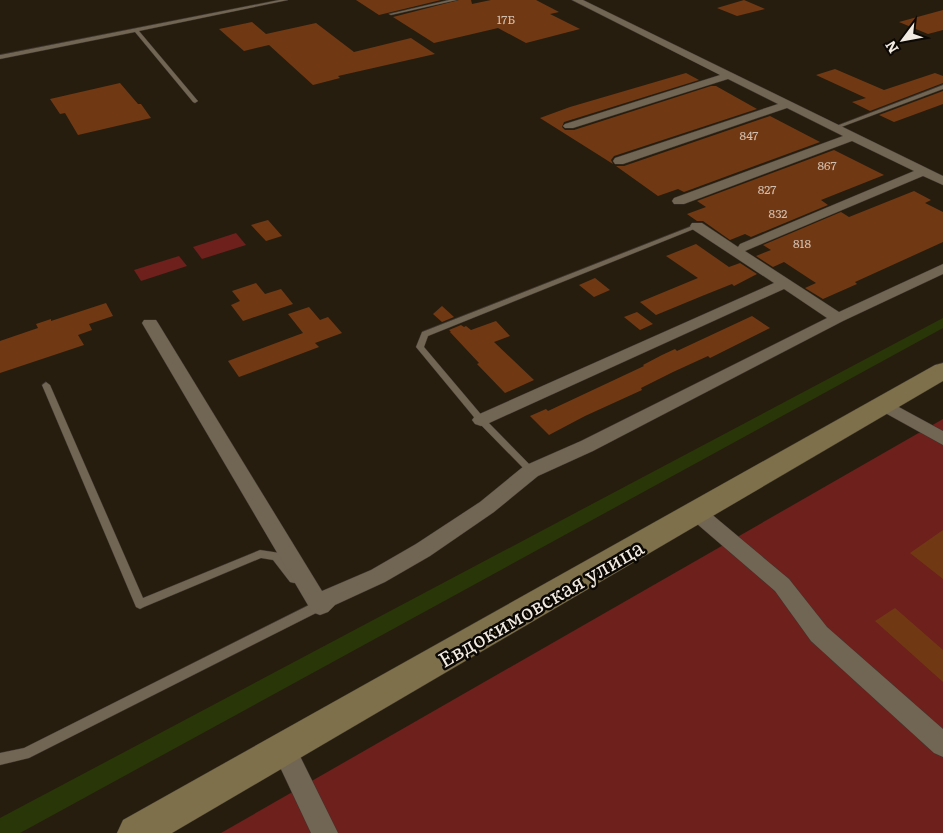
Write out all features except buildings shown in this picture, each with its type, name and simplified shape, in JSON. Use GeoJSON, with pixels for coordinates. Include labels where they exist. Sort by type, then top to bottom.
{"type":"FeatureCollection","features":[{"type":"Feature","properties":{"kind":"main road","name":"Евдокимовская улица"},"geometry":{"type":"LineString","coordinates":[[136,833],[284,750],[943,371]]}},
{"type":"Feature","properties":{"kind":"street"},"geometry":{"type":"LineString","coordinates":[[576,0],[943,181]]}},
{"type":"Feature","properties":{"kind":"street"},"geometry":{"type":"LineString","coordinates":[[569,126],[731,75]]}},
{"type":"Feature","properties":{"kind":"street"},"geometry":{"type":"LineString","coordinates":[[620,161],[789,104]]}},
{"type":"Feature","properties":{"kind":"street"},"geometry":{"type":"LineString","coordinates":[[679,201],[851,137]]}},
{"type":"Feature","properties":{"kind":"street"},"geometry":{"type":"LineString","coordinates":[[745,247],[925,171]]}},
{"type":"Feature","properties":{"kind":"street"},"geometry":{"type":"LineString","coordinates":[[697,226],[838,318]]}},
{"type":"Feature","properties":{"kind":"street"},"geometry":{"type":"LineString","coordinates":[[150,323],[320,606],[423,550],[487,507],[530,471],[587,446],[838,318],[943,268]]}},
{"type":"Feature","properties":{"kind":"street"},"geometry":{"type":"LineString","coordinates":[[481,420],[785,283]]}},
{"type":"Feature","properties":{"kind":"street"},"geometry":{"type":"LineString","coordinates":[[884,405],[943,439]]}},
{"type":"Feature","properties":{"kind":"street"},"geometry":{"type":"LineString","coordinates":[[696,512],[782,584],[819,634],[943,745]]}},
{"type":"Feature","properties":{"kind":"street"},"geometry":{"type":"LineString","coordinates":[[284,750],[324,833]]}},
{"type":"Feature","properties":{"kind":"lane"},"geometry":{"type":"LineString","coordinates":[[0,57],[286,0]]}},
{"type":"Feature","properties":{"kind":"lane"},"geometry":{"type":"LineString","coordinates":[[391,14],[455,0]]}},
{"type":"Feature","properties":{"kind":"lane"},"geometry":{"type":"LineString","coordinates":[[136,30],[195,101]]}},
{"type":"Feature","properties":{"kind":"lane"},"geometry":{"type":"LineString","coordinates":[[834,128],[943,87]]}},
{"type":"Feature","properties":{"kind":"lane"},"geometry":{"type":"LineString","coordinates":[[530,471],[481,420],[420,347],[425,334],[697,226]]}},
{"type":"Feature","properties":{"kind":"lane"},"geometry":{"type":"LineString","coordinates":[[0,758],[25,754],[287,620],[320,606],[305,592],[276,556],[260,554],[140,604],[46,385]]}},
{"type":"Feature","properties":{"kind":"shaded area"},"geometry":{"type":"Polygon","coordinates":[[[236,233],[246,245],[202,259],[193,247],[236,233]]]}},
{"type":"Feature","properties":{"kind":"shaded area"},"geometry":{"type":"Polygon","coordinates":[[[179,256],[187,266],[141,281],[134,270],[179,256]]]}},
{"type":"Feature","properties":{"kind":"shaded area"},"geometry":{"type":"Polygon","coordinates":[[[943,419],[943,833],[221,833],[943,419]]]}},
{"type":"Feature","properties":{"kind":"waterway"},"geometry":{"type":"LineString","coordinates":[[0,831],[943,322]]}}]}
